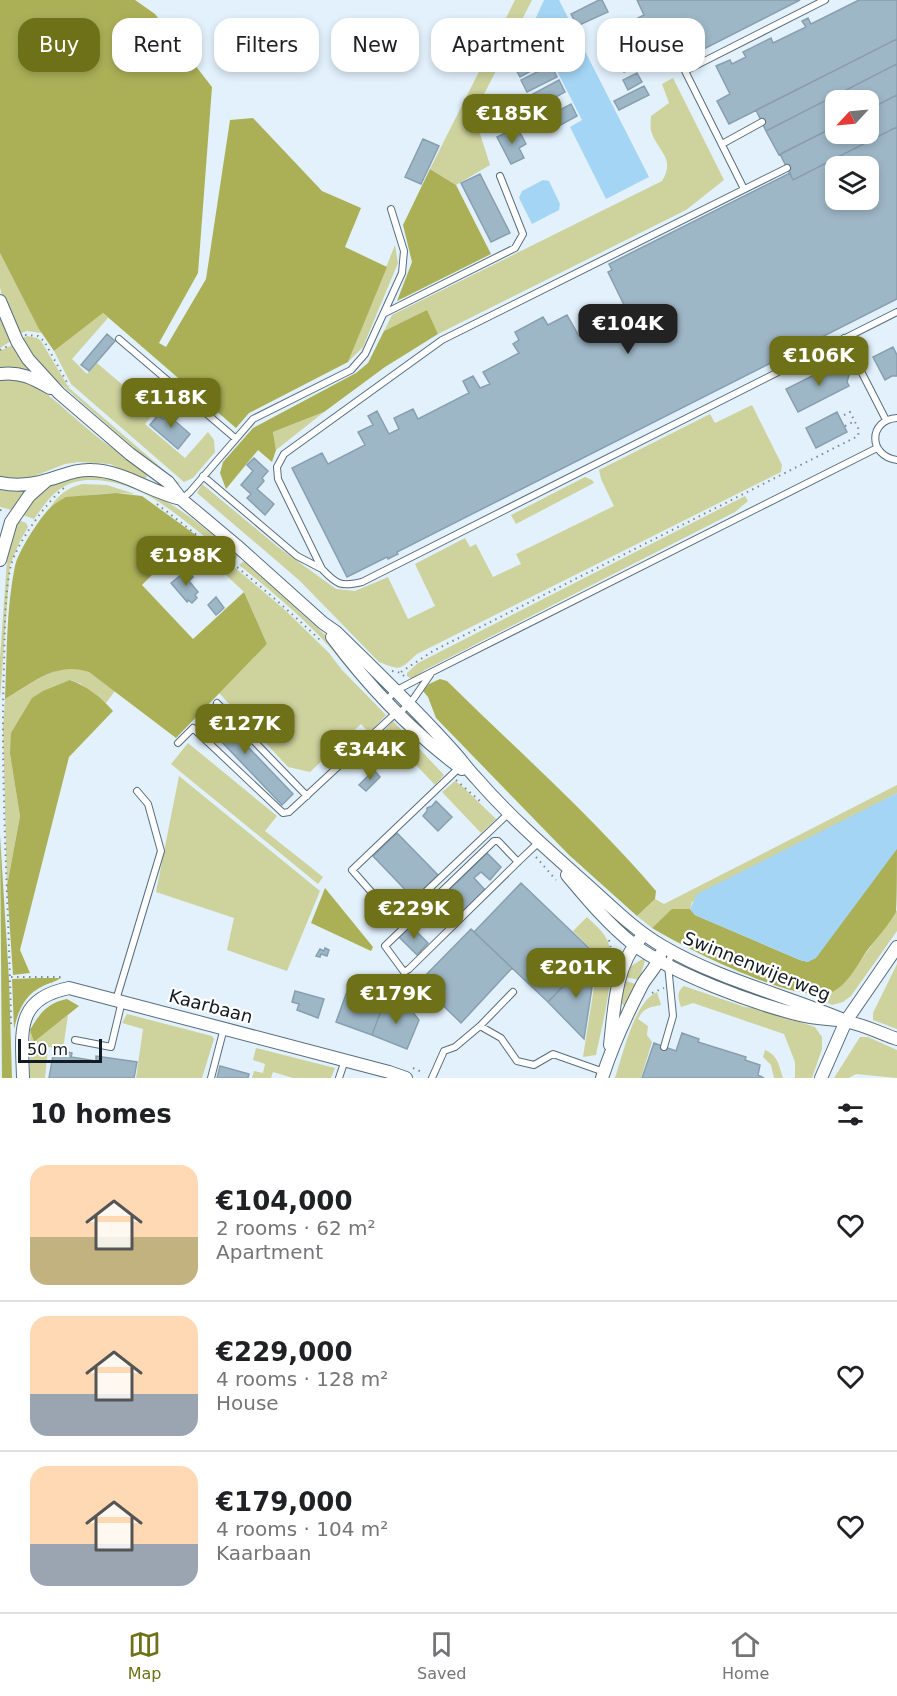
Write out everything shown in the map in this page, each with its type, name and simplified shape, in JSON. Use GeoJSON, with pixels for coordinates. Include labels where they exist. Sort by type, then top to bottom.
{"type":"FeatureCollection","features":[{"type":"Feature","properties":{"kind":"street","name":"Swinnenwijerweg"},"geometry":{"type":"LineString","coordinates":[[0,301],[17,341],[28,359],[59,393],[130,454],[168,482],[181,499],[323,623],[352,664],[391,696],[433,747],[458,768],[478,780],[542,845],[615,912],[666,948],[741,982],[806,1004],[846,1022]]}},
{"type":"Feature","properties":{"kind":"street","name":"Swinnenwijerweg"},"geometry":{"type":"LineString","coordinates":[[0,375],[29,376],[59,393]]}},
{"type":"Feature","properties":{"kind":"street","name":"Swinnenwijerweg"},"geometry":{"type":"LineString","coordinates":[[0,483],[20,485],[47,480],[77,470],[94,470],[114,473],[164,495],[181,499]]}},
{"type":"Feature","properties":{"kind":"street","name":"Swinnenwijerweg"},"geometry":{"type":"LineString","coordinates":[[0,560],[11,522],[29,496],[47,480]]}},
{"type":"Feature","properties":{"kind":"street","name":"Swinnenwijerweg"},"geometry":{"type":"LineString","coordinates":[[542,845],[607,921],[634,945],[663,963],[750,1000],[802,1016],[867,1026],[897,1039]]}},
{"type":"Feature","properties":{"kind":"street"},"geometry":{"type":"LineString","coordinates":[[604,1070],[620,978],[634,945],[645,934]]}},
{"type":"Feature","properties":{"kind":"street"},"geometry":{"type":"LineString","coordinates":[[821,1078],[846,1022],[897,947]]}},
{"type":"Feature","properties":{"kind":"street"},"geometry":{"type":"LineString","coordinates":[[604,1070],[642,983],[663,963],[666,948]]}},
{"type":"Feature","properties":{"kind":"street","name":"Kaarbaan"},"geometry":{"type":"LineString","coordinates":[[22,1078],[22,1027],[38,1000],[53,992],[69,988],[406,1078]]}},
{"type":"Feature","properties":{"kind":"lane"},"geometry":{"type":"LineString","coordinates":[[705,61],[825,0]]}},
{"type":"Feature","properties":{"kind":"lane"},"geometry":{"type":"LineString","coordinates":[[686,72],[744,189]]}},
{"type":"Feature","properties":{"kind":"lane"},"geometry":{"type":"LineString","coordinates":[[722,144],[762,122]]}},
{"type":"Feature","properties":{"kind":"lane"},"geometry":{"type":"LineString","coordinates":[[787,168],[441,340],[284,454],[277,467],[278,479],[322,569],[333,581],[346,586],[362,582],[897,312]]}},
{"type":"Feature","properties":{"kind":"lane"},"geometry":{"type":"LineString","coordinates":[[384,313],[515,248],[524,234],[500,176]]}},
{"type":"Feature","properties":{"kind":"lane"},"geometry":{"type":"LineString","coordinates":[[181,499],[253,419],[351,370],[365,354],[402,273],[404,251],[391,209]]}},
{"type":"Feature","properties":{"kind":"lane"},"geometry":{"type":"LineString","coordinates":[[844,338],[886,420]]}},
{"type":"Feature","properties":{"kind":"lane"},"geometry":{"type":"LineString","coordinates":[[119,339],[235,438]]}},
{"type":"Feature","properties":{"kind":"lane"},"geometry":{"type":"LineString","coordinates":[[897,418],[886,420],[876,432],[877,448],[882,455],[897,460]]}},
{"type":"Feature","properties":{"kind":"lane"},"geometry":{"type":"LineString","coordinates":[[391,696],[430,674],[877,448]]}},
{"type":"Feature","properties":{"kind":"lane"},"geometry":{"type":"LineString","coordinates":[[203,476],[297,556],[322,569]]}},
{"type":"Feature","properties":{"kind":"lane"},"geometry":{"type":"LineString","coordinates":[[178,743],[194,728],[283,813],[289,812],[402,710],[430,674]]}},
{"type":"Feature","properties":{"kind":"lane"},"geometry":{"type":"LineString","coordinates":[[217,703],[307,795]]}},
{"type":"Feature","properties":{"kind":"lane"},"geometry":{"type":"LineString","coordinates":[[458,768],[352,870],[396,920],[510,813]]}},
{"type":"Feature","properties":{"kind":"lane"},"geometry":{"type":"LineString","coordinates":[[75,1040],[111,1047],[119,1000],[161,851],[148,804],[137,791]]}},
{"type":"Feature","properties":{"kind":"lane"},"geometry":{"type":"LineString","coordinates":[[518,862],[498,841],[494,841],[385,946],[404,972],[409,969],[518,862],[529,851],[542,845]]}},
{"type":"Feature","properties":{"kind":"lane"},"geometry":{"type":"LineString","coordinates":[[663,963],[673,1016],[664,1047]]}},
{"type":"Feature","properties":{"kind":"lane"},"geometry":{"type":"LineString","coordinates":[[432,1078],[444,1051],[455,1047],[480,1026],[513,992]]}},
{"type":"Feature","properties":{"kind":"lane"},"geometry":{"type":"LineString","coordinates":[[480,1026],[501,1038],[518,1061],[534,1065],[553,1054],[604,1070]]}},
{"type":"Feature","properties":{"kind":"lane"},"geometry":{"type":"LineString","coordinates":[[211,1078],[224,1028]]}},
{"type":"Feature","properties":{"kind":"lane"},"geometry":{"type":"LineString","coordinates":[[339,1078],[345,1060]]}},
{"type":"Feature","properties":{"kind":"path"},"geometry":{"type":"LineString","coordinates":[[401,673],[414,661],[432,651],[858,436],[859,430],[850,412],[840,417]]}},
{"type":"Feature","properties":{"kind":"path"},"geometry":{"type":"LineString","coordinates":[[845,426],[854,421]]}},
{"type":"Feature","properties":{"kind":"path"},"geometry":{"type":"LineString","coordinates":[[11,1003],[2,822],[1,725],[7,607],[12,564],[33,525],[56,494],[66,486]]}},
{"type":"Feature","properties":{"kind":"path"},"geometry":{"type":"LineString","coordinates":[[156,503],[235,564],[287,608],[325,645]]}},
{"type":"Feature","properties":{"kind":"path"},"geometry":{"type":"LineString","coordinates":[[458,768],[463,784],[485,807]]}},
{"type":"Feature","properties":{"kind":"path"},"geometry":{"type":"LineString","coordinates":[[529,851],[563,887]]}},
{"type":"Feature","properties":{"kind":"path"},"geometry":{"type":"LineString","coordinates":[[608,938],[614,960]]}},
{"type":"Feature","properties":{"kind":"path"},"geometry":{"type":"LineString","coordinates":[[11,977],[56,976],[72,979]]}},
{"type":"Feature","properties":{"kind":"green space"},"geometry":{"type":"Polygon","coordinates":[[[0,0],[135,0],[158,18],[112,18],[112,72],[200,72],[212,87],[198,273],[159,343],[166,347],[206,279],[230,120],[253,118],[322,191],[361,208],[345,247],[387,267],[348,362],[249,413],[236,428],[103,313],[54,351],[39,329],[0,253],[0,0]]]}},
{"type":"Feature","properties":{"kind":"green space"},"geometry":{"type":"Polygon","coordinates":[[[515,0],[532,0],[523,18],[506,18],[515,0]]]}},
{"type":"Feature","properties":{"kind":"green space"},"geometry":{"type":"Polygon","coordinates":[[[479,72],[495,72],[480,102],[476,121],[490,165],[456,185],[430,169],[479,72]]]}},
{"type":"Feature","properties":{"kind":"green space"},"geometry":{"type":"Polygon","coordinates":[[[673,78],[724,180],[686,210],[438,334],[426,311],[384,331],[392,315],[662,181],[666,173],[667,161],[651,131],[651,116],[669,103],[662,84],[673,78]]]}},
{"type":"Feature","properties":{"kind":"green space"},"geometry":{"type":"Polygon","coordinates":[[[430,169],[456,185],[491,254],[397,301],[412,262],[403,225],[430,169]]]}},
{"type":"Feature","properties":{"kind":"green space"},"geometry":{"type":"Polygon","coordinates":[[[395,245],[398,263],[363,347],[348,362],[395,245]]]}},
{"type":"Feature","properties":{"kind":"green space"},"geometry":{"type":"Polygon","coordinates":[[[0,253],[42,333],[27,331],[18,334],[3,302],[0,287],[0,253]]]}},
{"type":"Feature","properties":{"kind":"green space"},"geometry":{"type":"Polygon","coordinates":[[[427,310],[438,334],[385,367],[324,412],[273,432],[276,450],[272,462],[258,450],[226,489],[220,473],[223,462],[253,428],[356,373],[368,363],[384,331],[427,310]]]}},
{"type":"Feature","properties":{"kind":"green space"},"geometry":{"type":"Polygon","coordinates":[[[103,313],[108,318],[72,359],[87,374],[97,363],[139,399],[149,388],[169,408],[163,414],[157,409],[145,424],[185,458],[208,432],[214,440],[215,452],[193,478],[184,482],[71,384],[54,351],[103,313]]]}},
{"type":"Feature","properties":{"kind":"green space"},"geometry":{"type":"Polygon","coordinates":[[[0,316],[11,341],[0,348],[0,316]]]}},
{"type":"Feature","properties":{"kind":"green space"},"geometry":{"type":"Polygon","coordinates":[[[27,336],[41,341],[69,388],[180,484],[174,483],[39,365],[20,339],[27,336]]]}},
{"type":"Feature","properties":{"kind":"green space"},"geometry":{"type":"Polygon","coordinates":[[[14,344],[30,371],[0,369],[0,351],[14,344]]]}},
{"type":"Feature","properties":{"kind":"green space"},"geometry":{"type":"Polygon","coordinates":[[[11,378],[37,387],[109,446],[140,466],[147,477],[144,479],[110,464],[79,462],[65,464],[27,479],[0,478],[0,380],[11,378]]]}},
{"type":"Feature","properties":{"kind":"green space"},"geometry":{"type":"Polygon","coordinates":[[[752,405],[782,465],[781,472],[417,654],[407,663],[396,668],[379,662],[299,580],[197,493],[202,484],[278,547],[336,589],[355,591],[388,577],[408,619],[435,606],[415,564],[465,538],[470,547],[476,544],[493,577],[521,564],[516,554],[614,506],[599,470],[710,414],[715,423],[752,405]]]}},
{"type":"Feature","properties":{"kind":"green space"},"geometry":{"type":"Polygon","coordinates":[[[324,412],[276,450],[273,432],[324,412]]]}},
{"type":"Feature","properties":{"kind":"green space"},"geometry":{"type":"Polygon","coordinates":[[[87,475],[109,478],[150,492],[187,515],[238,556],[234,561],[181,518],[149,496],[130,487],[107,481],[74,482],[56,492],[34,519],[20,514],[34,498],[49,487],[87,475]]]}},
{"type":"Feature","properties":{"kind":"green space"},"geometry":{"type":"Polygon","coordinates":[[[585,477],[594,483],[516,524],[511,515],[585,477]]]}},
{"type":"Feature","properties":{"kind":"green space"},"geometry":{"type":"Polygon","coordinates":[[[82,484],[107,485],[135,494],[114,493],[79,497],[58,503],[50,508],[63,493],[82,484]]]}},
{"type":"Feature","properties":{"kind":"green space"},"geometry":{"type":"Polygon","coordinates":[[[0,486],[27,491],[12,510],[0,507],[0,486]]]}},
{"type":"Feature","properties":{"kind":"green space"},"geometry":{"type":"Polygon","coordinates":[[[116,493],[142,496],[204,541],[178,552],[142,585],[193,639],[244,592],[267,644],[176,738],[89,672],[77,669],[55,671],[45,675],[5,699],[10,599],[15,566],[25,544],[46,512],[66,497],[116,493]]]}},
{"type":"Feature","properties":{"kind":"green space"},"geometry":{"type":"Polygon","coordinates":[[[745,496],[748,501],[735,512],[425,670],[412,679],[407,676],[407,673],[418,663],[745,496]]]}},
{"type":"Feature","properties":{"kind":"green space"},"geometry":{"type":"Polygon","coordinates":[[[16,519],[26,523],[28,527],[10,565],[0,699],[0,658],[8,546],[16,519]]]}},
{"type":"Feature","properties":{"kind":"green space"},"geometry":{"type":"Polygon","coordinates":[[[204,541],[231,563],[223,571],[191,543],[204,541]]]}},
{"type":"Feature","properties":{"kind":"green space"},"geometry":{"type":"Polygon","coordinates":[[[244,561],[324,634],[361,680],[359,681],[305,622],[239,565],[244,561]]]}},
{"type":"Feature","properties":{"kind":"green space"},"geometry":{"type":"Polygon","coordinates":[[[234,567],[285,610],[329,653],[342,670],[386,715],[369,733],[361,724],[310,772],[288,767],[219,693],[267,644],[244,592],[226,575],[234,567]]]}},
{"type":"Feature","properties":{"kind":"green space"},"geometry":{"type":"Polygon","coordinates":[[[76,667],[89,672],[115,691],[106,703],[81,684],[71,680],[58,685],[10,754],[20,816],[7,886],[3,727],[5,699],[48,674],[76,667]]]}},
{"type":"Feature","properties":{"kind":"green space"},"geometry":{"type":"Polygon","coordinates":[[[440,679],[447,681],[554,784],[632,863],[656,891],[655,899],[637,916],[569,855],[436,718],[428,697],[423,691],[429,684],[440,679]]]}},
{"type":"Feature","properties":{"kind":"green space"},"geometry":{"type":"Polygon","coordinates":[[[70,680],[94,693],[113,711],[69,757],[20,950],[30,973],[13,975],[7,886],[20,816],[10,754],[11,733],[32,698],[70,680]]]}},
{"type":"Feature","properties":{"kind":"green space"},"geometry":{"type":"Polygon","coordinates":[[[393,721],[444,775],[435,785],[384,731],[393,721]]]}},
{"type":"Feature","properties":{"kind":"green space"},"geometry":{"type":"Polygon","coordinates":[[[188,743],[277,816],[265,831],[323,877],[318,884],[171,764],[188,743]]]}},
{"type":"Feature","properties":{"kind":"green space"},"geometry":{"type":"Polygon","coordinates":[[[179,776],[320,891],[287,971],[227,950],[234,918],[156,892],[179,776]]]}},
{"type":"Feature","properties":{"kind":"green space"},"geometry":{"type":"Polygon","coordinates":[[[455,781],[496,819],[481,833],[442,792],[455,781]]]}},
{"type":"Feature","properties":{"kind":"green space"},"geometry":{"type":"Polygon","coordinates":[[[897,785],[897,793],[692,902],[690,909],[672,910],[652,928],[637,916],[655,899],[664,904],[897,785]]]}},
{"type":"Feature","properties":{"kind":"green space"},"geometry":{"type":"Polygon","coordinates":[[[0,835],[9,980],[12,1078],[2,1078],[0,835]]]}},
{"type":"Feature","properties":{"kind":"green space"},"geometry":{"type":"Polygon","coordinates":[[[897,848],[896,912],[851,975],[841,986],[830,993],[814,994],[793,991],[767,983],[713,960],[652,928],[672,909],[690,909],[695,915],[808,962],[897,848]]]}},
{"type":"Feature","properties":{"kind":"green space"},"geometry":{"type":"Polygon","coordinates":[[[325,888],[373,947],[371,951],[311,923],[325,888]]]}},
{"type":"Feature","properties":{"kind":"green space"},"geometry":{"type":"Polygon","coordinates":[[[897,910],[897,931],[851,996],[843,1002],[832,1005],[812,995],[829,993],[851,974],[897,910]]]}},
{"type":"Feature","properties":{"kind":"green space"},"geometry":{"type":"Polygon","coordinates":[[[587,917],[606,938],[610,948],[611,962],[608,995],[596,1055],[583,1057],[597,968],[591,961],[597,955],[573,931],[587,917]]]}},
{"type":"Feature","properties":{"kind":"green space"},"geometry":{"type":"Polygon","coordinates":[[[644,958],[639,980],[625,977],[631,966],[644,958]]]}},
{"type":"Feature","properties":{"kind":"green space"},"geometry":{"type":"Polygon","coordinates":[[[897,964],[897,1029],[873,1020],[873,1013],[897,964]]]}},
{"type":"Feature","properties":{"kind":"green space"},"geometry":{"type":"Polygon","coordinates":[[[61,978],[37,989],[27,998],[20,1010],[14,1029],[12,979],[61,978]]]}},
{"type":"Feature","properties":{"kind":"green space"},"geometry":{"type":"Polygon","coordinates":[[[625,981],[636,984],[628,1005],[624,1006],[620,1001],[625,981]]]}},
{"type":"Feature","properties":{"kind":"green space"},"geometry":{"type":"Polygon","coordinates":[[[684,986],[745,1007],[756,1008],[815,1027],[822,1037],[822,1049],[812,1078],[795,1078],[795,1062],[784,1034],[693,1003],[681,1007],[678,995],[684,986]]]}},
{"type":"Feature","properties":{"kind":"green space"},"geometry":{"type":"Polygon","coordinates":[[[657,992],[661,1005],[653,1006],[642,1012],[638,1019],[648,1026],[647,1035],[652,1042],[641,1078],[615,1078],[636,1018],[642,1006],[657,992]]]}},
{"type":"Feature","properties":{"kind":"green space"},"geometry":{"type":"Polygon","coordinates":[[[67,999],[79,1006],[34,1042],[30,1030],[41,1014],[54,1003],[67,999]]]}},
{"type":"Feature","properties":{"kind":"green space"},"geometry":{"type":"Polygon","coordinates":[[[127,1014],[212,1036],[214,1039],[202,1078],[136,1078],[143,1029],[122,1023],[127,1014]]]}},
{"type":"Feature","properties":{"kind":"green space"},"geometry":{"type":"Polygon","coordinates":[[[68,1015],[63,1049],[48,1047],[45,1078],[30,1078],[30,1030],[34,1042],[68,1015]]]}},
{"type":"Feature","properties":{"kind":"green space"},"geometry":{"type":"Polygon","coordinates":[[[860,1037],[868,1037],[897,1050],[897,1078],[856,1074],[849,1078],[834,1078],[860,1037]]]}},
{"type":"Feature","properties":{"kind":"green space"},"geometry":{"type":"Polygon","coordinates":[[[256,1048],[335,1068],[331,1078],[293,1078],[273,1072],[271,1078],[252,1078],[254,1071],[263,1073],[265,1064],[253,1060],[256,1048]]]}},
{"type":"Feature","properties":{"kind":"green space"},"geometry":{"type":"Polygon","coordinates":[[[765,1050],[775,1058],[783,1078],[774,1078],[771,1065],[763,1057],[765,1050]]]}},
{"type":"Feature","properties":{"kind":"water"},"geometry":{"type":"Polygon","coordinates":[[[544,0],[559,0],[568,18],[536,18],[544,0]]]}},
{"type":"Feature","properties":{"kind":"water"},"geometry":{"type":"Polygon","coordinates":[[[585,51],[649,177],[606,199],[570,127],[582,120],[558,72],[585,72],[585,51]]]}},
{"type":"Feature","properties":{"kind":"water"},"geometry":{"type":"Polygon","coordinates":[[[543,180],[549,181],[560,204],[559,210],[532,224],[519,198],[522,191],[543,180]]]}},
{"type":"Feature","properties":{"kind":"water"},"geometry":{"type":"Polygon","coordinates":[[[897,793],[897,849],[816,958],[808,962],[800,960],[695,915],[690,909],[697,894],[897,793]]]}},
{"type":"Feature","properties":{"kind":"building"},"geometry":{"type":"Polygon","coordinates":[[[599,0],[602,0],[608,12],[585,22],[585,18],[573,18],[571,14],[599,0]]]}},
{"type":"Feature","properties":{"kind":"building"},"geometry":{"type":"Polygon","coordinates":[[[637,0],[800,0],[705,48],[705,18],[638,18],[644,15],[637,0]]]}},
{"type":"Feature","properties":{"kind":"building"},"geometry":{"type":"Polygon","coordinates":[[[859,0],[897,0],[897,39],[729,124],[717,101],[730,94],[716,66],[730,60],[732,64],[746,57],[743,52],[771,38],[773,43],[806,27],[802,21],[808,18],[811,24],[859,0]]]}},
{"type":"Feature","properties":{"kind":"building"},"geometry":{"type":"Polygon","coordinates":[[[897,39],[897,64],[846,90],[825,90],[825,101],[766,131],[756,110],[897,39]]]}},
{"type":"Feature","properties":{"kind":"building"},"geometry":{"type":"Polygon","coordinates":[[[897,64],[897,95],[879,104],[879,90],[846,90],[897,64]]]}},
{"type":"Feature","properties":{"kind":"building"},"geometry":{"type":"Polygon","coordinates":[[[517,72],[529,72],[520,77],[517,72]]]}},
{"type":"Feature","properties":{"kind":"building"},"geometry":{"type":"Polygon","coordinates":[[[537,72],[554,72],[557,77],[527,92],[521,80],[537,72]]]}},
{"type":"Feature","properties":{"kind":"building"},"geometry":{"type":"Polygon","coordinates":[[[637,73],[642,82],[628,90],[623,80],[637,73]]]}},
{"type":"Feature","properties":{"kind":"building"},"geometry":{"type":"Polygon","coordinates":[[[559,80],[565,92],[536,108],[529,96],[559,80]]]}},
{"type":"Feature","properties":{"kind":"building"},"geometry":{"type":"Polygon","coordinates":[[[644,86],[649,95],[619,110],[614,101],[644,86]]]}},
{"type":"Feature","properties":{"kind":"building"},"geometry":{"type":"Polygon","coordinates":[[[897,95],[897,127],[879,136],[879,104],[897,95]]]}},
{"type":"Feature","properties":{"kind":"building"},"geometry":{"type":"Polygon","coordinates":[[[515,101],[521,101],[525,108],[521,115],[515,115],[511,111],[511,105],[515,101]]]}},
{"type":"Feature","properties":{"kind":"building"},"geometry":{"type":"Polygon","coordinates":[[[825,101],[825,132],[779,155],[766,131],[825,101]]]}},
{"type":"Feature","properties":{"kind":"building"},"geometry":{"type":"Polygon","coordinates":[[[571,104],[577,116],[548,132],[541,120],[571,104]]]}},
{"type":"Feature","properties":{"kind":"building"},"geometry":{"type":"Polygon","coordinates":[[[517,127],[526,144],[519,148],[524,158],[511,164],[497,137],[517,127]]]}},
{"type":"Feature","properties":{"kind":"building"},"geometry":{"type":"Polygon","coordinates":[[[897,127],[897,299],[397,552],[398,554],[347,577],[292,468],[322,453],[328,464],[365,445],[358,432],[373,425],[368,416],[377,411],[389,434],[399,429],[394,418],[413,409],[418,419],[469,393],[463,381],[473,376],[480,388],[490,384],[483,372],[519,353],[513,344],[519,340],[515,332],[543,317],[548,325],[567,315],[579,336],[627,311],[608,272],[612,270],[609,264],[790,173],[793,180],[825,164],[825,210],[879,210],[879,156],[840,156],[864,144],[879,144],[879,136],[897,127]]]}},
{"type":"Feature","properties":{"kind":"building"},"geometry":{"type":"Polygon","coordinates":[[[825,132],[825,144],[864,144],[840,156],[825,156],[825,164],[793,180],[780,154],[825,132]]]}},
{"type":"Feature","properties":{"kind":"building"},"geometry":{"type":"Polygon","coordinates":[[[423,139],[439,146],[421,184],[405,177],[423,139]]]}},
{"type":"Feature","properties":{"kind":"building"},"geometry":{"type":"Polygon","coordinates":[[[480,174],[510,233],[491,242],[461,183],[480,174]]]}},
{"type":"Feature","properties":{"kind":"building"},"geometry":{"type":"Polygon","coordinates":[[[107,334],[115,341],[89,371],[81,365],[107,334]]]}},
{"type":"Feature","properties":{"kind":"building"},"geometry":{"type":"Polygon","coordinates":[[[893,347],[897,355],[897,376],[885,380],[873,357],[893,347]]]}},
{"type":"Feature","properties":{"kind":"building"},"geometry":{"type":"Polygon","coordinates":[[[838,363],[840,367],[848,371],[849,386],[798,412],[786,389],[838,363]]]}},
{"type":"Feature","properties":{"kind":"building"},"geometry":{"type":"Polygon","coordinates":[[[170,411],[178,417],[175,421],[190,434],[178,449],[150,425],[158,415],[163,419],[170,411]]]}},
{"type":"Feature","properties":{"kind":"building"},"geometry":{"type":"Polygon","coordinates":[[[837,412],[847,432],[816,448],[806,428],[837,412]]]}},
{"type":"Feature","properties":{"kind":"building"},"geometry":{"type":"Polygon","coordinates":[[[254,458],[268,471],[262,478],[264,481],[257,489],[274,504],[265,515],[247,498],[251,494],[241,485],[253,471],[247,465],[254,458]]]}},
{"type":"Feature","properties":{"kind":"building"},"geometry":{"type":"Polygon","coordinates":[[[187,570],[193,577],[189,581],[198,592],[195,595],[197,598],[192,603],[188,600],[187,602],[171,583],[187,570]]]}},
{"type":"Feature","properties":{"kind":"building"},"geometry":{"type":"Polygon","coordinates":[[[216,597],[224,608],[216,615],[208,605],[216,597]]]}},
{"type":"Feature","properties":{"kind":"building"},"geometry":{"type":"Polygon","coordinates":[[[209,706],[293,794],[282,805],[197,716],[209,706]]]}},
{"type":"Feature","properties":{"kind":"building"},"geometry":{"type":"Polygon","coordinates":[[[374,770],[380,777],[366,791],[359,785],[374,770]]]}},
{"type":"Feature","properties":{"kind":"building"},"geometry":{"type":"Polygon","coordinates":[[[436,801],[452,817],[438,831],[423,816],[427,808],[436,801]]]}},
{"type":"Feature","properties":{"kind":"building"},"geometry":{"type":"Polygon","coordinates":[[[397,833],[438,875],[414,899],[373,856],[397,833]]]}},
{"type":"Feature","properties":{"kind":"building"},"geometry":{"type":"Polygon","coordinates":[[[487,853],[501,867],[490,880],[481,872],[474,878],[485,890],[448,925],[431,907],[487,853]]]}},
{"type":"Feature","properties":{"kind":"building"},"geometry":{"type":"Polygon","coordinates":[[[521,883],[594,953],[548,1002],[474,932],[521,883]]]}},
{"type":"Feature","properties":{"kind":"building"},"geometry":{"type":"Polygon","coordinates":[[[411,926],[428,943],[417,955],[399,937],[411,926]]]}},
{"type":"Feature","properties":{"kind":"building"},"geometry":{"type":"Polygon","coordinates":[[[471,929],[512,968],[461,1023],[419,982],[471,929]]]}},
{"type":"Feature","properties":{"kind":"building"},"geometry":{"type":"Polygon","coordinates":[[[325,948],[329,950],[327,956],[321,954],[320,957],[316,956],[320,949],[324,951],[325,948]]]}},
{"type":"Feature","properties":{"kind":"building"},"geometry":{"type":"Polygon","coordinates":[[[587,961],[595,968],[584,1039],[548,1002],[587,961]]]}},
{"type":"Feature","properties":{"kind":"building"},"geometry":{"type":"Polygon","coordinates":[[[349,986],[385,1000],[372,1035],[336,1022],[349,986]]]}},
{"type":"Feature","properties":{"kind":"building"},"geometry":{"type":"Polygon","coordinates":[[[295,991],[324,999],[318,1018],[297,1010],[299,1004],[292,1002],[295,991]]]}},
{"type":"Feature","properties":{"kind":"building"},"geometry":{"type":"Polygon","coordinates":[[[385,1000],[412,1011],[419,1020],[407,1049],[372,1035],[385,1000]]]}},
{"type":"Feature","properties":{"kind":"building"},"geometry":{"type":"Polygon","coordinates":[[[682,1033],[699,1039],[698,1042],[746,1057],[745,1060],[760,1065],[758,1075],[764,1078],[642,1078],[654,1043],[676,1051],[682,1033]]]}},
{"type":"Feature","properties":{"kind":"building"},"geometry":{"type":"Polygon","coordinates":[[[63,1051],[72,1053],[71,1057],[96,1061],[96,1056],[137,1062],[134,1078],[49,1078],[53,1055],[62,1056],[63,1051]]]}},
{"type":"Feature","properties":{"kind":"building"},"geometry":{"type":"Polygon","coordinates":[[[220,1066],[249,1074],[248,1078],[217,1078],[220,1066]]]}}]}
